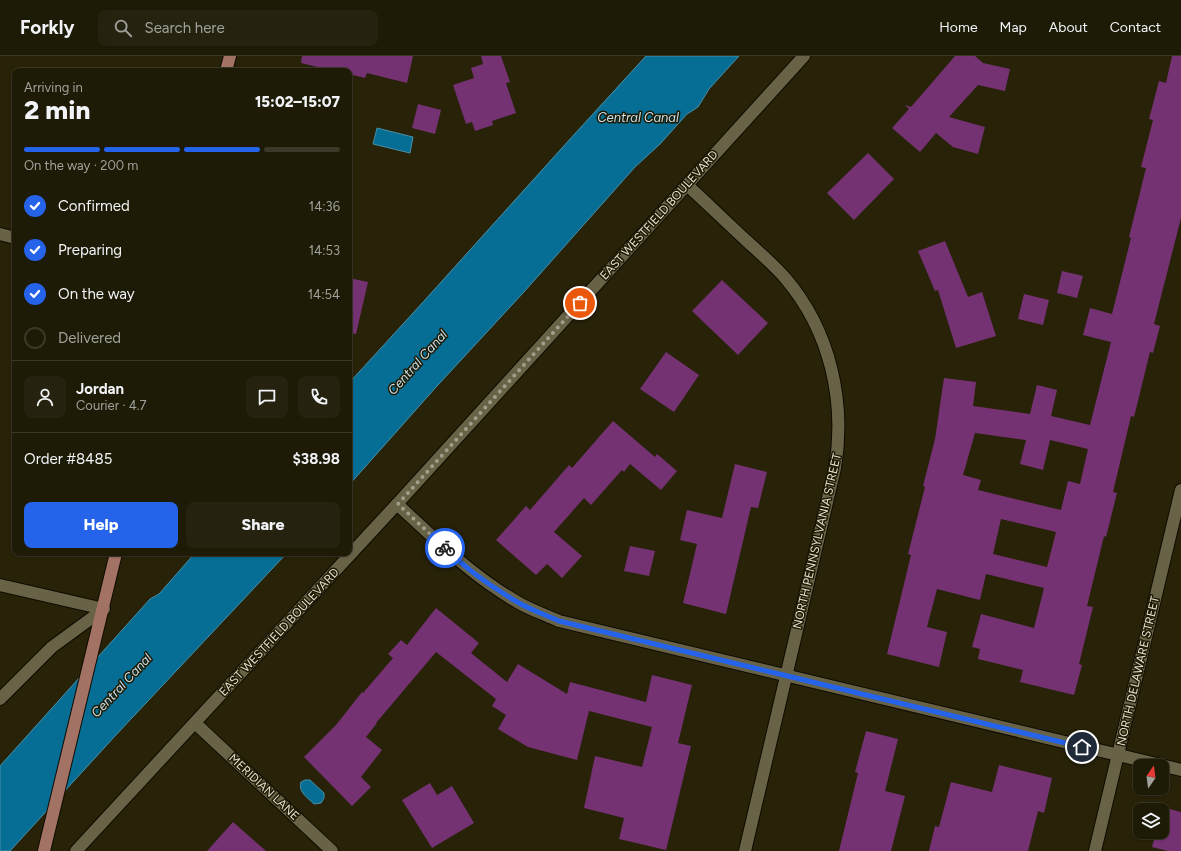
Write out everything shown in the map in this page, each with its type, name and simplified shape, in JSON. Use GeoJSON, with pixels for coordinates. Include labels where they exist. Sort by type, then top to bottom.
{"type":"FeatureCollection","features":[{"type":"Feature","properties":{"kind":"main road"},"geometry":{"type":"LineString","coordinates":[[227,68],[230,56]]}},
{"type":"Feature","properties":{"kind":"main road"},"geometry":{"type":"LineString","coordinates":[[44,851],[52,824],[115,556]]}},
{"type":"Feature","properties":{"kind":"street","name":"EAST WESTFIELD BOULEVARD"},"geometry":{"type":"LineString","coordinates":[[352,553],[804,56]]}},
{"type":"Feature","properties":{"kind":"street","name":"NORTH PENNSYLVANIA STREET"},"geometry":{"type":"LineString","coordinates":[[687,185],[778,270],[792,286],[804,304],[823,341],[835,383],[839,416],[839,437],[835,468],[745,851]]}},
{"type":"Feature","properties":{"kind":"street"},"geometry":{"type":"LineString","coordinates":[[0,234],[12,237]]}},
{"type":"Feature","properties":{"kind":"street","name":"NORTH DELAWARE STREET"},"geometry":{"type":"LineString","coordinates":[[1095,851],[1181,490]]}},
{"type":"Feature","properties":{"kind":"street"},"geometry":{"type":"LineString","coordinates":[[398,504],[453,556],[492,586],[520,604],[559,621],[1181,770]]}},
{"type":"Feature","properties":{"kind":"street","name":"EAST WESTFIELD BOULEVARD"},"geometry":{"type":"LineString","coordinates":[[76,851],[349,556]]}},
{"type":"Feature","properties":{"kind":"street"},"geometry":{"type":"LineString","coordinates":[[0,585],[104,609]]}},
{"type":"Feature","properties":{"kind":"street"},"geometry":{"type":"LineString","coordinates":[[0,699],[52,647],[104,609]]}},
{"type":"Feature","properties":{"kind":"street","name":"MERIDIAN LANE"},"geometry":{"type":"LineString","coordinates":[[195,723],[332,851]]}},
{"type":"Feature","properties":{"kind":"water","name":"Central Canal"},"geometry":{"type":"Polygon","coordinates":[[[646,56],[739,56],[709,89],[698,107],[687,114],[660,144],[635,167],[352,482],[352,380],[424,302],[571,137],[646,56]]]}},
{"type":"Feature","properties":{"kind":"water"},"geometry":{"type":"Polygon","coordinates":[[[377,128],[413,137],[410,153],[373,144],[377,128]]]}},
{"type":"Feature","properties":{"kind":"water","name":"Central Canal"},"geometry":{"type":"Polygon","coordinates":[[[192,556],[284,556],[115,736],[10,851],[0,851],[0,766],[150,599],[159,594],[192,556]]]}},
{"type":"Feature","properties":{"kind":"water"},"geometry":{"type":"Polygon","coordinates":[[[310,780],[324,793],[324,798],[321,803],[314,804],[302,792],[300,786],[301,782],[310,780]]]}},
{"type":"Feature","properties":{"kind":"building"},"geometry":{"type":"Polygon","coordinates":[[[302,56],[413,56],[407,83],[367,73],[365,78],[352,75],[352,68],[322,68],[301,63],[302,56]]]}},
{"type":"Feature","properties":{"kind":"building"},"geometry":{"type":"Polygon","coordinates":[[[481,56],[501,56],[510,82],[506,83],[516,113],[492,121],[493,125],[475,131],[472,122],[466,124],[453,85],[474,78],[471,68],[483,64],[481,56]]]}},
{"type":"Feature","properties":{"kind":"building"},"geometry":{"type":"Polygon","coordinates":[[[955,56],[975,56],[983,63],[1010,69],[1005,91],[978,85],[949,117],[985,127],[978,154],[953,147],[936,133],[920,152],[892,128],[909,109],[905,105],[911,107],[955,56]]]}},
{"type":"Feature","properties":{"kind":"building"},"geometry":{"type":"Polygon","coordinates":[[[1172,56],[1181,56],[1181,218],[1154,324],[1160,326],[1153,353],[1150,352],[1134,417],[1131,416],[1113,492],[1117,493],[1106,537],[1104,536],[1087,606],[1093,607],[1079,664],[1082,665],[1074,695],[1020,682],[1023,670],[978,659],[980,649],[972,647],[981,614],[1034,628],[1044,588],[986,574],[980,600],[937,589],[927,627],[947,632],[939,667],[887,654],[911,555],[908,554],[925,487],[923,486],[935,439],[944,378],[976,382],[973,406],[1030,414],[1037,385],[1057,390],[1051,416],[1090,425],[1111,342],[1083,335],[1090,308],[1112,314],[1131,238],[1129,237],[1146,168],[1141,167],[1153,120],[1149,119],[1159,81],[1166,83],[1172,56]],[[975,433],[963,475],[981,480],[978,490],[1061,510],[1068,481],[1080,484],[1088,449],[1050,440],[1043,470],[1020,464],[1026,440],[975,433]],[[1001,519],[993,554],[1047,567],[1056,532],[1001,519]]]}},
{"type":"Feature","properties":{"kind":"building"},"geometry":{"type":"Polygon","coordinates":[[[418,104],[441,110],[435,134],[412,128],[418,104]]]}},
{"type":"Feature","properties":{"kind":"building"},"geometry":{"type":"Polygon","coordinates":[[[868,153],[894,179],[854,220],[827,193],[868,153]]]}},
{"type":"Feature","properties":{"kind":"building"},"geometry":{"type":"Polygon","coordinates":[[[945,241],[968,297],[982,292],[996,336],[956,348],[938,290],[935,291],[918,251],[945,241]]]}},
{"type":"Feature","properties":{"kind":"building"},"geometry":{"type":"Polygon","coordinates":[[[1062,271],[1083,276],[1077,298],[1057,293],[1062,271]]]}},
{"type":"Feature","properties":{"kind":"building"},"geometry":{"type":"Polygon","coordinates":[[[352,279],[368,282],[356,334],[352,333],[352,279]]]}},
{"type":"Feature","properties":{"kind":"building"},"geometry":{"type":"Polygon","coordinates":[[[722,280],[768,323],[738,355],[692,311],[722,280]]]}},
{"type":"Feature","properties":{"kind":"building"},"geometry":{"type":"Polygon","coordinates":[[[1024,294],[1049,300],[1043,325],[1018,319],[1024,294]]]}},
{"type":"Feature","properties":{"kind":"building"},"geometry":{"type":"Polygon","coordinates":[[[666,352],[699,375],[674,412],[640,389],[666,352]]]}},
{"type":"Feature","properties":{"kind":"building"},"geometry":{"type":"Polygon","coordinates":[[[613,421],[655,457],[657,454],[677,471],[661,490],[630,464],[624,472],[622,470],[591,505],[584,498],[554,532],[582,556],[562,578],[547,564],[536,575],[496,540],[526,506],[530,510],[569,465],[572,468],[613,421]]]}},
{"type":"Feature","properties":{"kind":"building"},"geometry":{"type":"Polygon","coordinates":[[[735,464],[767,472],[758,508],[751,507],[726,614],[683,603],[697,544],[680,540],[687,510],[722,518],[735,464]]]}},
{"type":"Feature","properties":{"kind":"building"},"geometry":{"type":"Polygon","coordinates":[[[630,546],[655,551],[649,576],[624,571],[630,546]]]}},
{"type":"Feature","properties":{"kind":"building"},"geometry":{"type":"Polygon","coordinates":[[[436,608],[479,643],[471,653],[507,682],[518,664],[567,694],[570,682],[646,702],[652,675],[692,685],[678,743],[691,746],[666,850],[619,839],[624,818],[584,808],[595,756],[642,767],[652,727],[589,711],[577,760],[528,747],[498,729],[506,715],[492,706],[496,699],[436,652],[366,737],[382,750],[361,777],[371,787],[352,806],[304,757],[336,725],[362,692],[363,693],[393,658],[388,654],[401,640],[407,645],[436,608]]]}},
{"type":"Feature","properties":{"kind":"building"},"geometry":{"type":"Polygon","coordinates":[[[866,731],[898,739],[885,791],[905,796],[891,851],[839,851],[858,773],[855,772],[866,731]]]}},
{"type":"Feature","properties":{"kind":"building"},"geometry":{"type":"Polygon","coordinates":[[[999,765],[1052,778],[1044,813],[1038,811],[1028,851],[929,851],[935,826],[939,827],[951,782],[992,792],[999,765]]]}},
{"type":"Feature","properties":{"kind":"building"},"geometry":{"type":"Polygon","coordinates":[[[430,783],[437,795],[452,786],[474,823],[432,848],[402,800],[430,783]]]}},
{"type":"Feature","properties":{"kind":"building"},"geometry":{"type":"Polygon","coordinates":[[[1169,809],[1181,812],[1181,851],[1168,851],[1152,847],[1154,839],[1169,839],[1169,809]]]}},
{"type":"Feature","properties":{"kind":"building"},"geometry":{"type":"Polygon","coordinates":[[[233,822],[266,851],[207,851],[233,822]]]}},
{"type":"Feature","properties":{"kind":"way so far"},"geometry":{"type":"LineString","coordinates":[[445,548],[398,504],[580,303]]}},
{"type":"Feature","properties":{"kind":"route"},"geometry":{"type":"LineString","coordinates":[[445,548],[492,586],[520,604],[559,621],[1082,747]]}}]}
